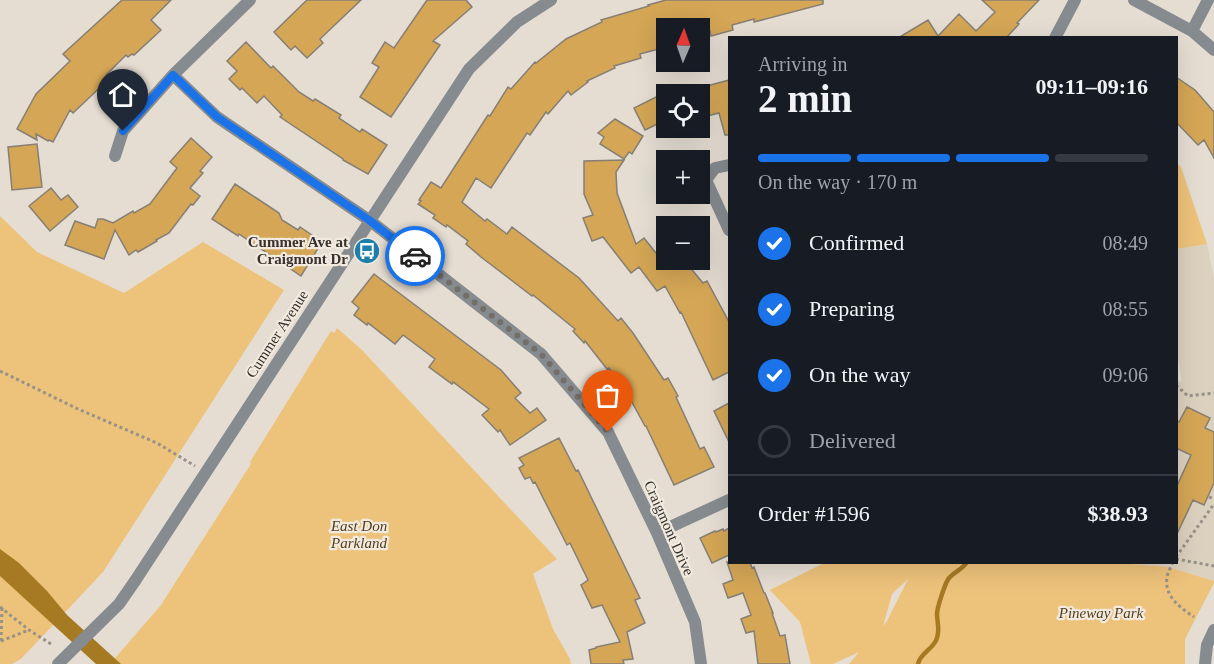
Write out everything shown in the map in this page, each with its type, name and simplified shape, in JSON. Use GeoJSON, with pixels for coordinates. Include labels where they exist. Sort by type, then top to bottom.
{"type":"FeatureCollection","features":[{"type":"Feature","properties":{"kind":"street"},"geometry":{"type":"LineString","coordinates":[[115,156],[123,131],[173,75],[250,0]]}},
{"type":"Feature","properties":{"kind":"street","name":"Cummer Avenue"},"geometry":{"type":"LineString","coordinates":[[58,664],[119,604],[135,581],[469,69],[517,22],[551,0]]}},
{"type":"Feature","properties":{"kind":"street"},"geometry":{"type":"LineString","coordinates":[[1056,36],[1075,0]]}},
{"type":"Feature","properties":{"kind":"street"},"geometry":{"type":"LineString","coordinates":[[1134,0],[1192,31],[1214,50]]}},
{"type":"Feature","properties":{"kind":"street"},"geometry":{"type":"LineString","coordinates":[[1192,31],[1208,0]]}},
{"type":"Feature","properties":{"kind":"street","name":"Craigmont Drive"},"geometry":{"type":"LineString","coordinates":[[173,75],[217,117],[369,220],[541,354],[608,432],[657,533],[695,622],[701,664]]}},
{"type":"Feature","properties":{"kind":"street"},"geometry":{"type":"LineString","coordinates":[[728,165],[715,168],[706,180],[728,228]]}},
{"type":"Feature","properties":{"kind":"street"},"geometry":{"type":"LineString","coordinates":[[657,533],[728,500]]}},
{"type":"Feature","properties":{"kind":"street"},"geometry":{"type":"LineString","coordinates":[[1205,664],[1207,645],[1214,630]]}},
{"type":"Feature","properties":{"kind":"path"},"geometry":{"type":"LineString","coordinates":[[0,371],[78,409],[158,443],[206,472]]}},
{"type":"Feature","properties":{"kind":"path"},"geometry":{"type":"LineString","coordinates":[[1178,387],[1188,396],[1214,393]]}},
{"type":"Feature","properties":{"kind":"path"},"geometry":{"type":"LineString","coordinates":[[1209,497],[1214,499]]}},
{"type":"Feature","properties":{"kind":"path"},"geometry":{"type":"LineString","coordinates":[[1178,555],[1214,504]]}},
{"type":"Feature","properties":{"kind":"path"},"geometry":{"type":"LineString","coordinates":[[1178,558],[1214,566]]}},
{"type":"Feature","properties":{"kind":"path"},"geometry":{"type":"LineString","coordinates":[[1172,564],[1167,576],[1167,589],[1175,604],[1194,616]]}},
{"type":"Feature","properties":{"kind":"path"},"geometry":{"type":"LineString","coordinates":[[1,607],[51,644]]}},
{"type":"Feature","properties":{"kind":"path"},"geometry":{"type":"LineString","coordinates":[[1,607],[0,641],[30,630]]}},
{"type":"Feature","properties":{"kind":"shaded area"},"geometry":{"type":"Polygon","coordinates":[[[1207,244],[1214,278],[1214,581],[1168,567],[1131,564],[1178,564],[1178,381],[1182,382],[1178,358],[1178,249],[1207,244]]]}},
{"type":"Feature","properties":{"kind":"shaded area"},"geometry":{"type":"Polygon","coordinates":[[[0,549],[19,563],[67,615],[121,664],[96,664],[0,576],[0,549]]]}},
{"type":"Feature","properties":{"kind":"green space"},"geometry":{"type":"Polygon","coordinates":[[[1178,164],[1181,167],[1207,244],[1178,249],[1178,164]]]}},
{"type":"Feature","properties":{"kind":"green space"},"geometry":{"type":"Polygon","coordinates":[[[0,216],[37,252],[124,293],[203,242],[284,290],[103,572],[21,659],[12,664],[0,664],[0,216]]]}},
{"type":"Feature","properties":{"kind":"green space","name":"East Don Parkland"},"geometry":{"type":"Polygon","coordinates":[[[337,328],[362,350],[557,559],[533,574],[553,629],[571,664],[110,664],[161,605],[251,464],[250,462],[331,331],[334,333],[337,328]]]}},
{"type":"Feature","properties":{"kind":"green space","name":"Pineway Park"},"geometry":{"type":"Polygon","coordinates":[[[822,564],[1131,564],[1168,567],[1214,581],[1185,639],[1185,664],[849,664],[859,652],[833,664],[811,664],[800,622],[770,590],[822,564]],[[908,579],[892,594],[883,626],[887,621],[908,579]]]}},
{"type":"Feature","properties":{"kind":"building"},"geometry":{"type":"Polygon","coordinates":[[[122,0],[171,0],[151,20],[161,30],[134,55],[128,57],[126,55],[106,75],[109,79],[73,113],[70,110],[53,142],[36,134],[37,140],[17,129],[36,94],[70,61],[63,54],[122,0]]]}},
{"type":"Feature","properties":{"kind":"building"},"geometry":{"type":"Polygon","coordinates":[[[307,0],[361,0],[320,39],[323,43],[307,58],[295,46],[291,50],[274,32],[307,0]]]}},
{"type":"Feature","properties":{"kind":"building"},"geometry":{"type":"Polygon","coordinates":[[[427,0],[466,0],[472,7],[433,41],[440,45],[391,117],[360,97],[379,67],[372,63],[385,42],[394,48],[427,0]]]}},
{"type":"Feature","properties":{"kind":"building"},"geometry":{"type":"Polygon","coordinates":[[[666,0],[823,0],[823,4],[754,22],[754,19],[732,25],[733,30],[711,36],[710,18],[656,18],[656,50],[640,54],[641,58],[614,66],[615,68],[587,81],[571,95],[568,91],[548,114],[546,112],[530,135],[527,133],[491,188],[476,178],[462,202],[485,221],[487,219],[507,234],[512,227],[579,278],[618,321],[621,318],[664,380],[668,378],[700,449],[704,447],[714,467],[674,485],[646,426],[628,395],[609,368],[607,369],[585,341],[584,343],[573,331],[575,329],[481,257],[466,244],[468,241],[447,225],[446,227],[433,218],[435,215],[418,204],[431,182],[441,188],[508,87],[511,89],[535,62],[566,39],[602,22],[601,20],[666,0]]]}},
{"type":"Feature","properties":{"kind":"building"},"geometry":{"type":"Polygon","coordinates":[[[982,0],[1039,0],[1008,36],[938,36],[959,14],[976,31],[995,12],[982,0]]]}},
{"type":"Feature","properties":{"kind":"building"},"geometry":{"type":"Polygon","coordinates":[[[928,20],[938,36],[901,36],[928,20]]]}},
{"type":"Feature","properties":{"kind":"building"},"geometry":{"type":"Polygon","coordinates":[[[246,42],[299,92],[341,115],[339,118],[360,132],[362,129],[387,145],[368,174],[343,160],[280,117],[282,115],[264,96],[257,103],[229,79],[237,71],[227,61],[246,42]]]}},
{"type":"Feature","properties":{"kind":"building"},"geometry":{"type":"Polygon","coordinates":[[[1178,78],[1195,90],[1214,112],[1214,158],[1204,140],[1198,145],[1178,124],[1178,78]]]}},
{"type":"Feature","properties":{"kind":"building"},"geometry":{"type":"Polygon","coordinates":[[[728,80],[728,135],[725,135],[719,113],[710,115],[710,85],[728,80]]]}},
{"type":"Feature","properties":{"kind":"building"},"geometry":{"type":"Polygon","coordinates":[[[656,97],[656,125],[645,130],[634,108],[656,97]]]}},
{"type":"Feature","properties":{"kind":"building"},"geometry":{"type":"Polygon","coordinates":[[[615,119],[643,136],[632,154],[629,152],[624,159],[600,144],[604,137],[598,133],[615,119]]]}},
{"type":"Feature","properties":{"kind":"building"},"geometry":{"type":"Polygon","coordinates":[[[191,138],[212,157],[200,171],[203,173],[190,188],[200,196],[169,233],[129,255],[115,230],[104,259],[65,245],[75,221],[95,228],[98,219],[113,223],[150,204],[177,168],[170,162],[191,138]]]}},
{"type":"Feature","properties":{"kind":"building"},"geometry":{"type":"Polygon","coordinates":[[[37,144],[42,187],[12,190],[8,147],[37,144]]]}},
{"type":"Feature","properties":{"kind":"building"},"geometry":{"type":"Polygon","coordinates":[[[624,160],[616,172],[617,193],[636,244],[644,238],[656,253],[656,270],[692,270],[703,283],[707,281],[728,320],[728,372],[713,380],[681,312],[665,286],[657,291],[639,267],[631,273],[603,237],[592,241],[583,218],[593,215],[584,194],[584,161],[624,160]]]}},
{"type":"Feature","properties":{"kind":"building"},"geometry":{"type":"Polygon","coordinates":[[[235,184],[279,213],[282,220],[298,230],[300,227],[322,242],[301,276],[239,234],[238,236],[212,219],[235,184]]]}},
{"type":"Feature","properties":{"kind":"building"},"geometry":{"type":"Polygon","coordinates":[[[51,188],[61,200],[68,195],[78,207],[50,231],[29,206],[51,188]]]}},
{"type":"Feature","properties":{"kind":"building"},"geometry":{"type":"Polygon","coordinates":[[[374,274],[501,370],[521,393],[515,398],[530,413],[537,408],[546,420],[510,445],[500,430],[498,432],[482,415],[489,409],[429,367],[435,359],[403,335],[395,344],[354,315],[359,308],[352,302],[374,274]]]}},
{"type":"Feature","properties":{"kind":"building"},"geometry":{"type":"Polygon","coordinates":[[[728,404],[728,440],[714,411],[728,404]]]}},
{"type":"Feature","properties":{"kind":"building"},"geometry":{"type":"Polygon","coordinates":[[[1187,407],[1210,418],[1205,428],[1214,432],[1214,483],[1204,505],[1193,500],[1178,532],[1178,484],[1191,455],[1178,449],[1179,422],[1187,407]]]}},
{"type":"Feature","properties":{"kind":"building"},"geometry":{"type":"Polygon","coordinates":[[[559,438],[576,471],[578,470],[640,598],[635,600],[645,623],[627,632],[633,659],[623,660],[624,664],[591,664],[589,650],[620,642],[602,605],[592,608],[581,585],[588,580],[570,543],[567,545],[535,482],[533,483],[530,477],[525,479],[519,468],[524,465],[519,458],[559,438]]]}},
{"type":"Feature","properties":{"kind":"building"},"geometry":{"type":"Polygon","coordinates":[[[723,529],[724,531],[728,529],[728,555],[712,563],[700,538],[715,531],[723,529]]]}},
{"type":"Feature","properties":{"kind":"building"},"geometry":{"type":"Polygon","coordinates":[[[727,562],[728,564],[751,564],[752,568],[754,567],[780,636],[785,635],[790,664],[758,664],[754,631],[746,633],[741,619],[751,615],[743,593],[728,598],[723,584],[733,580],[727,562]]]}},
{"type":"Feature","properties":{"kind":"waterway"},"geometry":{"type":"LineString","coordinates":[[918,664],[937,638],[937,611],[947,581],[965,564]]}},
{"type":"Feature","properties":{"kind":"way so far"},"geometry":{"type":"LineString","coordinates":[[415,256],[541,354],[608,432]]}},
{"type":"Feature","properties":{"kind":"place","name":"Cummer Ave at Craigmont Dr"},"geometry":{"type":"Point","coordinates":[367,251]}},
{"type":"Feature","properties":{"kind":"route"},"geometry":{"type":"LineString","coordinates":[[123,131],[173,75],[217,117],[369,220],[415,256]]}}]}
